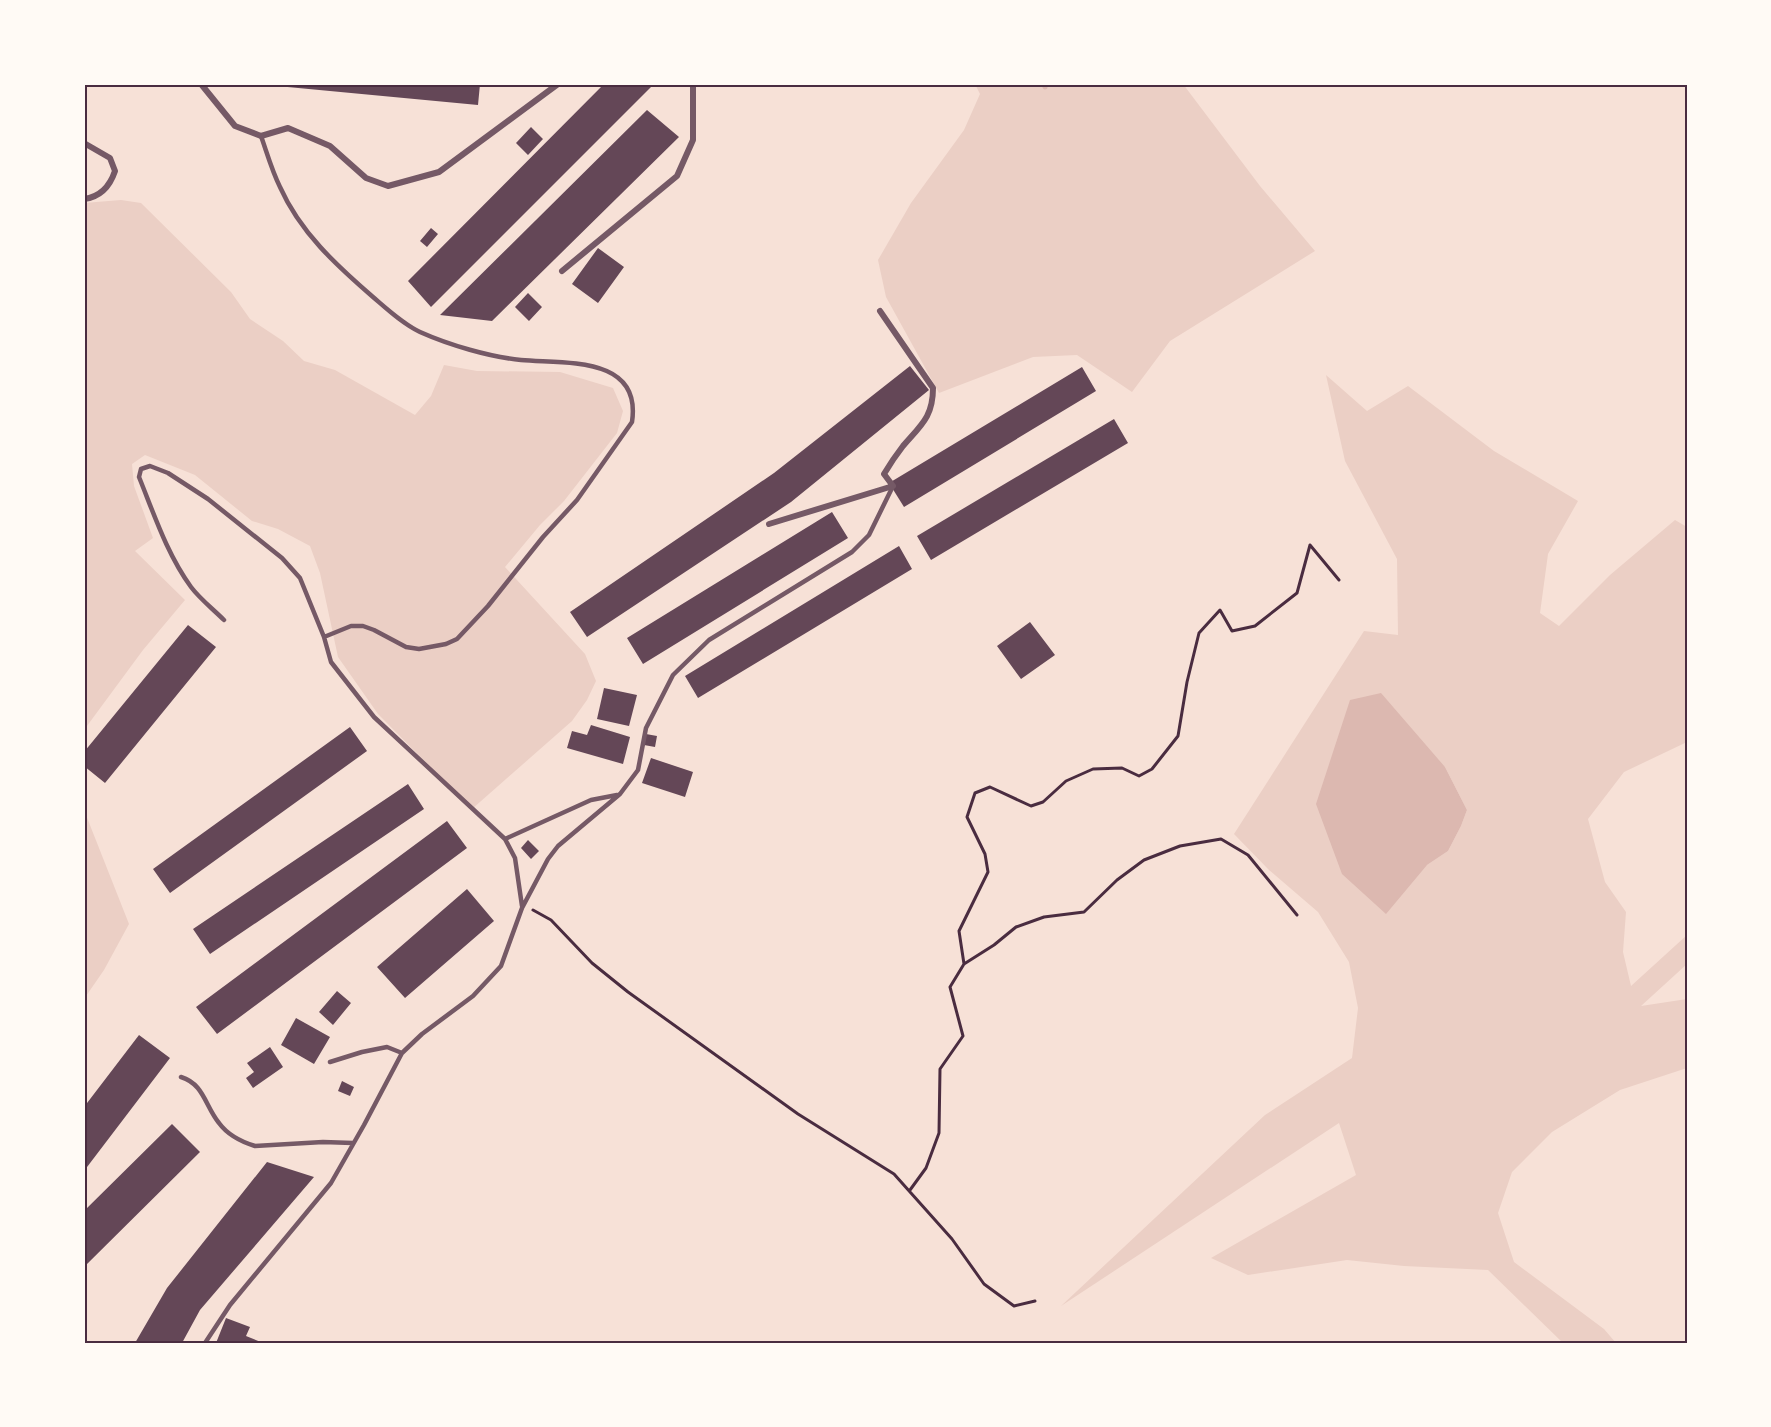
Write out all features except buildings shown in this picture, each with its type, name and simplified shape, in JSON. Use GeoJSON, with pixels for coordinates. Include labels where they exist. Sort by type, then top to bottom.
{"type":"FeatureCollection","features":[{"type":"Feature","properties":{"kind":"street"},"geometry":{"type":"LineString","coordinates":[[201,84],[235,126],[261,136],[288,128],[330,146],[366,178],[388,186],[439,172],[558,84]]}},
{"type":"Feature","properties":{"kind":"street"},"geometry":{"type":"LineString","coordinates":[[562,271],[677,176],[693,140],[693,84]]}},
{"type":"Feature","properties":{"kind":"street"},"geometry":{"type":"LineString","coordinates":[[84,143],[110,158],[116,171],[112,181],[103,192],[84,199]]}},
{"type":"Feature","properties":{"kind":"street"},"geometry":{"type":"LineString","coordinates":[[769,524],[893,486],[884,474],[896,455],[919,430],[929,414],[933,401],[933,388],[880,312]]}},
{"type":"Feature","properties":{"kind":"lane"},"geometry":{"type":"LineString","coordinates":[[261,136],[280,187],[317,245],[394,315],[419,332],[466,348],[519,360],[575,362],[610,372],[624,384],[632,397],[634,411],[632,422],[577,500],[543,537],[488,606],[457,639],[446,644],[419,649],[406,647],[363,626],[351,626],[324,637]]}},
{"type":"Feature","properties":{"kind":"lane"},"geometry":{"type":"LineString","coordinates":[[224,620],[192,588],[180,571],[139,477],[141,469],[150,466],[168,473],[208,499],[282,558],[300,578],[324,637],[331,662],[374,717],[505,839],[515,858],[522,908]]}},
{"type":"Feature","properties":{"kind":"lane"},"geometry":{"type":"LineString","coordinates":[[205,1343],[230,1305],[331,1183],[402,1053],[422,1034],[473,996],[501,966],[522,908],[548,859],[558,846],[620,794],[638,770],[646,728],[673,675],[709,640],[852,552],[869,536],[893,486]]}},
{"type":"Feature","properties":{"kind":"lane"},"geometry":{"type":"LineString","coordinates":[[505,839],[591,800],[620,794]]}},
{"type":"Feature","properties":{"kind":"lane"},"geometry":{"type":"LineString","coordinates":[[330,1062],[387,1047],[402,1053]]}},
{"type":"Feature","properties":{"kind":"lane"},"geometry":{"type":"LineString","coordinates":[[181,1077],[195,1083],[219,1124],[246,1143],[255,1146],[285,1146],[323,1142],[352,1143]]}},
{"type":"Feature","properties":{"kind":"path"},"geometry":{"type":"LineString","coordinates":[[964,964],[959,931],[988,872],[985,854],[967,817],[975,793],[990,787],[1032,806],[1043,801],[1066,781],[1093,769],[1122,768],[1139,776],[1152,769],[1178,736],[1187,682],[1199,633],[1220,610],[1232,631],[1255,626],[1297,593],[1310,545],[1339,580]]}},
{"type":"Feature","properties":{"kind":"path"},"geometry":{"type":"LineString","coordinates":[[909,1191],[926,1168],[939,1133],[940,1069],[963,1036],[951,987],[964,964],[994,945],[1016,927],[1044,917],[1084,912],[1117,880],[1144,860],[1180,846],[1221,839],[1248,855],[1297,915]]}},
{"type":"Feature","properties":{"kind":"path"},"geometry":{"type":"LineString","coordinates":[[522,908],[537,911],[551,920],[592,963],[628,993],[798,1114],[894,1174],[952,1239],[984,1284],[1014,1306],[1035,1301]]}},
{"type":"Feature","properties":{"kind":"shaded area"},"geometry":{"type":"Polygon","coordinates":[[[975,84],[1183,84],[1260,186],[1315,251],[1170,341],[1132,392],[1077,355],[1033,357],[939,393],[886,297],[878,260],[911,203],[964,130],[980,94],[975,84]]]}},
{"type":"Feature","properties":{"kind":"shaded area"},"geometry":{"type":"Polygon","coordinates":[[[121,200],[141,203],[231,292],[250,319],[283,341],[304,361],[335,370],[415,415],[431,396],[444,365],[477,371],[560,372],[613,388],[623,411],[617,433],[564,501],[540,525],[505,567],[585,654],[596,681],[587,700],[572,721],[472,809],[378,714],[338,657],[320,573],[310,546],[278,529],[252,521],[195,475],[145,455],[132,464],[134,486],[153,538],[135,551],[185,600],[143,650],[84,730],[84,203],[121,200]]]}},
{"type":"Feature","properties":{"kind":"shaded area"},"geometry":{"type":"Polygon","coordinates":[[[1326,375],[1367,411],[1408,386],[1494,451],[1578,501],[1548,554],[1540,613],[1559,626],[1610,575],[1675,520],[1687,527],[1687,742],[1624,772],[1588,819],[1605,882],[1626,912],[1623,952],[1631,986],[1687,935],[1687,964],[1641,1006],[1687,999],[1687,1068],[1620,1090],[1552,1132],[1512,1172],[1498,1213],[1514,1262],[1604,1329],[1616,1343],[1563,1343],[1488,1270],[1404,1266],[1347,1260],[1248,1275],[1211,1258],[1356,1175],[1339,1123],[1061,1306],[1265,1115],[1352,1058],[1358,1008],[1349,962],[1318,912],[1269,870],[1234,834],[1364,631],[1398,635],[1397,559],[1345,461],[1326,375]],[[1351,700],[1338,741],[1427,865],[1448,851],[1467,810],[1445,767],[1351,700]]]}},
{"type":"Feature","properties":{"kind":"shaded area"},"geometry":{"type":"Polygon","coordinates":[[[1381,693],[1445,767],[1467,810],[1448,851],[1427,865],[1386,914],[1342,874],[1316,804],[1350,700],[1381,693]]]}},
{"type":"Feature","properties":{"kind":"shaded area"},"geometry":{"type":"Polygon","coordinates":[[[84,810],[129,924],[104,970],[84,999],[84,810]]]}}]}
